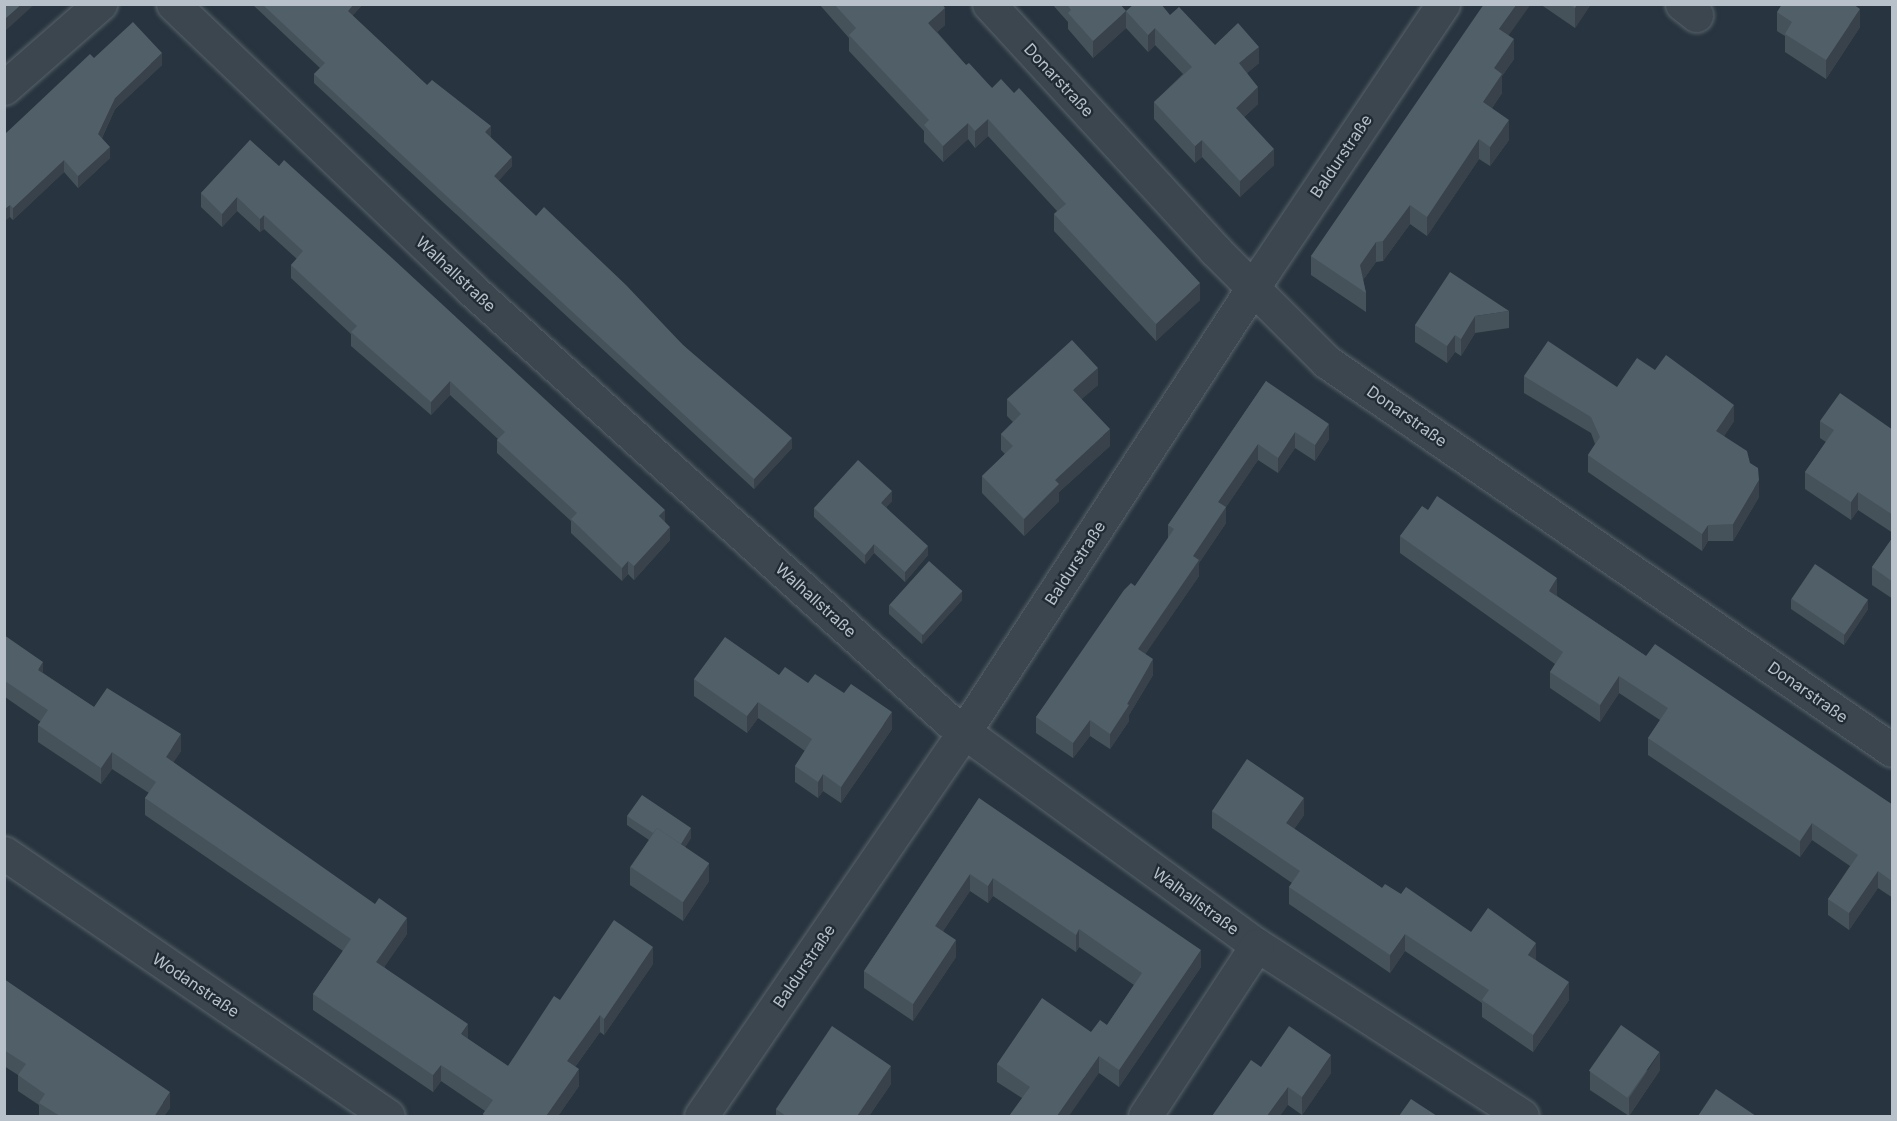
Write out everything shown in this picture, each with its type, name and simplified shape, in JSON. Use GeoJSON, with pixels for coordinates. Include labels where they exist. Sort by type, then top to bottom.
{"type":"FeatureCollection","features":[{"type":"Feature","properties":{"kind":"street"},"geometry":{"type":"LineString","coordinates":[[4,88],[100,4]]}},
{"type":"Feature","properties":{"kind":"street","name":"Walhallstraße"},"geometry":{"type":"LineString","coordinates":[[173,4],[471,289],[964,732],[1257,945],[1522,1116]]}},
{"type":"Feature","properties":{"kind":"street","name":"Donarstraße"},"geometry":{"type":"LineString","coordinates":[[990,4],[1254,289],[1328,362],[1893,750]]}},
{"type":"Feature","properties":{"kind":"street","name":"Baldurstraße"},"geometry":{"type":"LineString","coordinates":[[700,1116],[964,732],[1443,4]]}},
{"type":"Feature","properties":{"kind":"street","name":"Wodanstraße"},"geometry":{"type":"LineString","coordinates":[[4,853],[388,1116]]}},
{"type":"Feature","properties":{"kind":"street"},"geometry":{"type":"LineString","coordinates":[[1145,1116],[1257,945]]}},
{"type":"Feature","properties":{"kind":"building"},"geometry":{"type":"Polygon","coordinates":[[[4,4],[22,4],[4,20],[4,4]]]}},
{"type":"Feature","properties":{"kind":"building"},"geometry":{"type":"Polygon","coordinates":[[[262,4],[354,4],[348,11],[427,85],[432,80],[491,126],[485,132],[512,157],[494,176],[536,216],[544,207],[626,285],[683,345],[792,438],[754,479],[314,74],[325,63],[262,4]]]}},
{"type":"Feature","properties":{"kind":"building"},"geometry":{"type":"Polygon","coordinates":[[[834,4],[942,4],[945,8],[928,23],[966,65],[969,63],[992,88],[1001,79],[1014,93],[1019,88],[1200,283],[1156,324],[1054,214],[1066,204],[988,119],[975,131],[968,123],[943,146],[924,125],[929,120],[849,35],[856,28],[834,4]]]}},
{"type":"Feature","properties":{"kind":"building"},"geometry":{"type":"Polygon","coordinates":[[[1067,4],[1120,4],[1126,11],[1093,41],[1068,13],[1071,10],[1067,4]]]}},
{"type":"Feature","properties":{"kind":"building"},"geometry":{"type":"Polygon","coordinates":[[[1134,4],[1161,4],[1170,15],[1179,7],[1215,45],[1238,23],[1259,47],[1239,63],[1258,87],[1236,108],[1274,149],[1240,181],[1202,140],[1195,146],[1154,102],[1192,67],[1155,28],[1148,35],[1126,11],[1134,4]]]}},
{"type":"Feature","properties":{"kind":"building"},"geometry":{"type":"Polygon","coordinates":[[[1484,4],[1517,4],[1499,29],[1514,39],[1494,68],[1502,74],[1483,102],[1509,120],[1490,147],[1479,139],[1427,217],[1410,205],[1383,241],[1376,242],[1360,265],[1366,293],[1311,256],[1484,4]]]}},
{"type":"Feature","properties":{"kind":"building"},"geometry":{"type":"Polygon","coordinates":[[[1782,4],[1853,4],[1860,9],[1826,60],[1785,34],[1792,22],[1777,12],[1782,4]]]}},
{"type":"Feature","properties":{"kind":"building"},"geometry":{"type":"Polygon","coordinates":[[[133,22],[162,53],[115,98],[98,134],[110,147],[78,176],[64,160],[13,208],[10,205],[4,210],[4,135],[90,54],[94,58],[133,22]]]}},
{"type":"Feature","properties":{"kind":"building"},"geometry":{"type":"Polygon","coordinates":[[[250,140],[279,166],[284,160],[665,510],[659,516],[670,527],[634,566],[628,561],[622,568],[571,519],[577,513],[497,440],[505,432],[450,381],[431,402],[351,332],[357,326],[291,265],[303,251],[264,215],[260,219],[237,197],[222,214],[201,193],[250,140]]]}},
{"type":"Feature","properties":{"kind":"building"},"geometry":{"type":"Polygon","coordinates":[[[1450,272],[1509,311],[1475,316],[1461,339],[1455,335],[1447,346],[1415,325],[1450,272]]]}},
{"type":"Feature","properties":{"kind":"building"},"geometry":{"type":"Polygon","coordinates":[[[1072,340],[1098,368],[1073,390],[1110,429],[1055,480],[1059,484],[1024,519],[982,476],[1013,446],[1001,434],[1021,414],[1007,399],[1072,340]]]}},
{"type":"Feature","properties":{"kind":"building"},"geometry":{"type":"Polygon","coordinates":[[[1548,341],[1617,387],[1637,358],[1655,370],[1666,355],[1734,405],[1716,431],[1747,451],[1750,463],[1758,468],[1759,480],[1733,524],[1708,525],[1702,534],[1588,455],[1600,437],[1591,417],[1524,376],[1548,341]]]}},
{"type":"Feature","properties":{"kind":"building"},"geometry":{"type":"Polygon","coordinates":[[[1266,381],[1329,424],[1315,445],[1295,432],[1278,458],[1258,444],[1218,502],[1226,507],[1193,556],[1199,560],[1138,649],[1153,659],[1127,704],[1129,705],[1110,734],[1090,720],[1073,743],[1036,717],[1124,590],[1131,583],[1135,586],[1174,529],[1168,525],[1266,381]]]}},
{"type":"Feature","properties":{"kind":"building"},"geometry":{"type":"Polygon","coordinates":[[[1840,393],[1893,430],[1893,515],[1858,492],[1851,502],[1805,472],[1834,430],[1820,421],[1840,393]]]}},
{"type":"Feature","properties":{"kind":"building"},"geometry":{"type":"Polygon","coordinates":[[[858,460],[892,491],[881,503],[928,546],[905,572],[874,544],[865,555],[814,508],[858,460]]]}},
{"type":"Feature","properties":{"kind":"building"},"geometry":{"type":"Polygon","coordinates":[[[1437,496],[1557,578],[1549,591],[1646,656],[1655,644],[1893,805],[1893,882],[1878,871],[1849,913],[1828,899],[1858,855],[1812,823],[1800,841],[1648,738],[1668,708],[1619,676],[1600,705],[1550,672],[1563,652],[1400,536],[1422,506],[1428,510],[1437,496]]]}},
{"type":"Feature","properties":{"kind":"building"},"geometry":{"type":"Polygon","coordinates":[[[1893,537],[1893,582],[1872,567],[1893,537]]]}},
{"type":"Feature","properties":{"kind":"building"},"geometry":{"type":"Polygon","coordinates":[[[929,561],[962,591],[923,635],[890,605],[929,561]]]}},
{"type":"Feature","properties":{"kind":"building"},"geometry":{"type":"Polygon","coordinates":[[[1815,564],[1868,600],[1845,635],[1792,599],[1815,564]]]}},
{"type":"Feature","properties":{"kind":"building"},"geometry":{"type":"Polygon","coordinates":[[[4,635],[43,662],[38,670],[94,707],[107,688],[181,734],[166,757],[375,904],[379,898],[407,918],[376,962],[468,1024],[461,1034],[508,1066],[554,996],[560,1000],[614,920],[653,947],[604,1019],[600,1015],[567,1061],[579,1069],[546,1116],[487,1116],[483,1114],[493,1100],[441,1065],[433,1075],[313,994],[351,939],[145,798],[156,782],[112,752],[101,768],[38,725],[48,710],[4,682],[4,635]]]}},
{"type":"Feature","properties":{"kind":"building"},"geometry":{"type":"Polygon","coordinates":[[[725,637],[779,675],[785,667],[808,683],[815,674],[844,693],[851,684],[892,712],[841,787],[823,774],[818,782],[795,766],[812,739],[758,702],[747,716],[694,679],[725,637]]]}},
{"type":"Feature","properties":{"kind":"building"},"geometry":{"type":"Polygon","coordinates":[[[1247,759],[1304,798],[1286,823],[1382,888],[1385,884],[1401,894],[1406,887],[1471,932],[1488,908],[1536,943],[1528,955],[1569,982],[1533,1035],[1482,1000],[1489,990],[1405,934],[1390,955],[1289,887],[1300,871],[1212,811],[1247,759]]]}},
{"type":"Feature","properties":{"kind":"building"},"geometry":{"type":"Polygon","coordinates":[[[642,795],[691,828],[681,844],[657,828],[653,833],[627,816],[642,795]]]}},
{"type":"Feature","properties":{"kind":"building"},"geometry":{"type":"Polygon","coordinates":[[[979,798],[1201,950],[1119,1070],[1099,1056],[1057,1116],[1009,1116],[1030,1087],[997,1064],[1042,998],[1091,1032],[1100,1020],[1107,1025],[1142,973],[1079,929],[1076,935],[993,878],[988,886],[970,874],[935,926],[956,940],[913,1004],[864,971],[979,798]]]}},
{"type":"Feature","properties":{"kind":"building"},"geometry":{"type":"Polygon","coordinates":[[[657,828],[709,863],[683,902],[631,867],[657,828]]]}},
{"type":"Feature","properties":{"kind":"building"},"geometry":{"type":"Polygon","coordinates":[[[4,979],[170,1092],[156,1116],[60,1116],[39,1103],[45,1094],[18,1075],[26,1064],[4,1050],[4,979]]]}},
{"type":"Feature","properties":{"kind":"building"},"geometry":{"type":"Polygon","coordinates":[[[1621,1025],[1660,1052],[1627,1098],[1589,1071],[1621,1025]]]}},
{"type":"Feature","properties":{"kind":"building"},"geometry":{"type":"Polygon","coordinates":[[[832,1026],[891,1066],[857,1116],[786,1116],[776,1109],[832,1026]]]}},
{"type":"Feature","properties":{"kind":"building"},"geometry":{"type":"Polygon","coordinates":[[[1289,1026],[1331,1055],[1302,1097],[1288,1087],[1267,1116],[1212,1116],[1251,1060],[1261,1067],[1289,1026]]]}},
{"type":"Feature","properties":{"kind":"building"},"geometry":{"type":"Polygon","coordinates":[[[1716,1089],[1756,1116],[1698,1116],[1716,1089]]]}},
{"type":"Feature","properties":{"kind":"building"},"geometry":{"type":"Polygon","coordinates":[[[1411,1099],[1437,1116],[1399,1116],[1411,1099]]]}}]}
